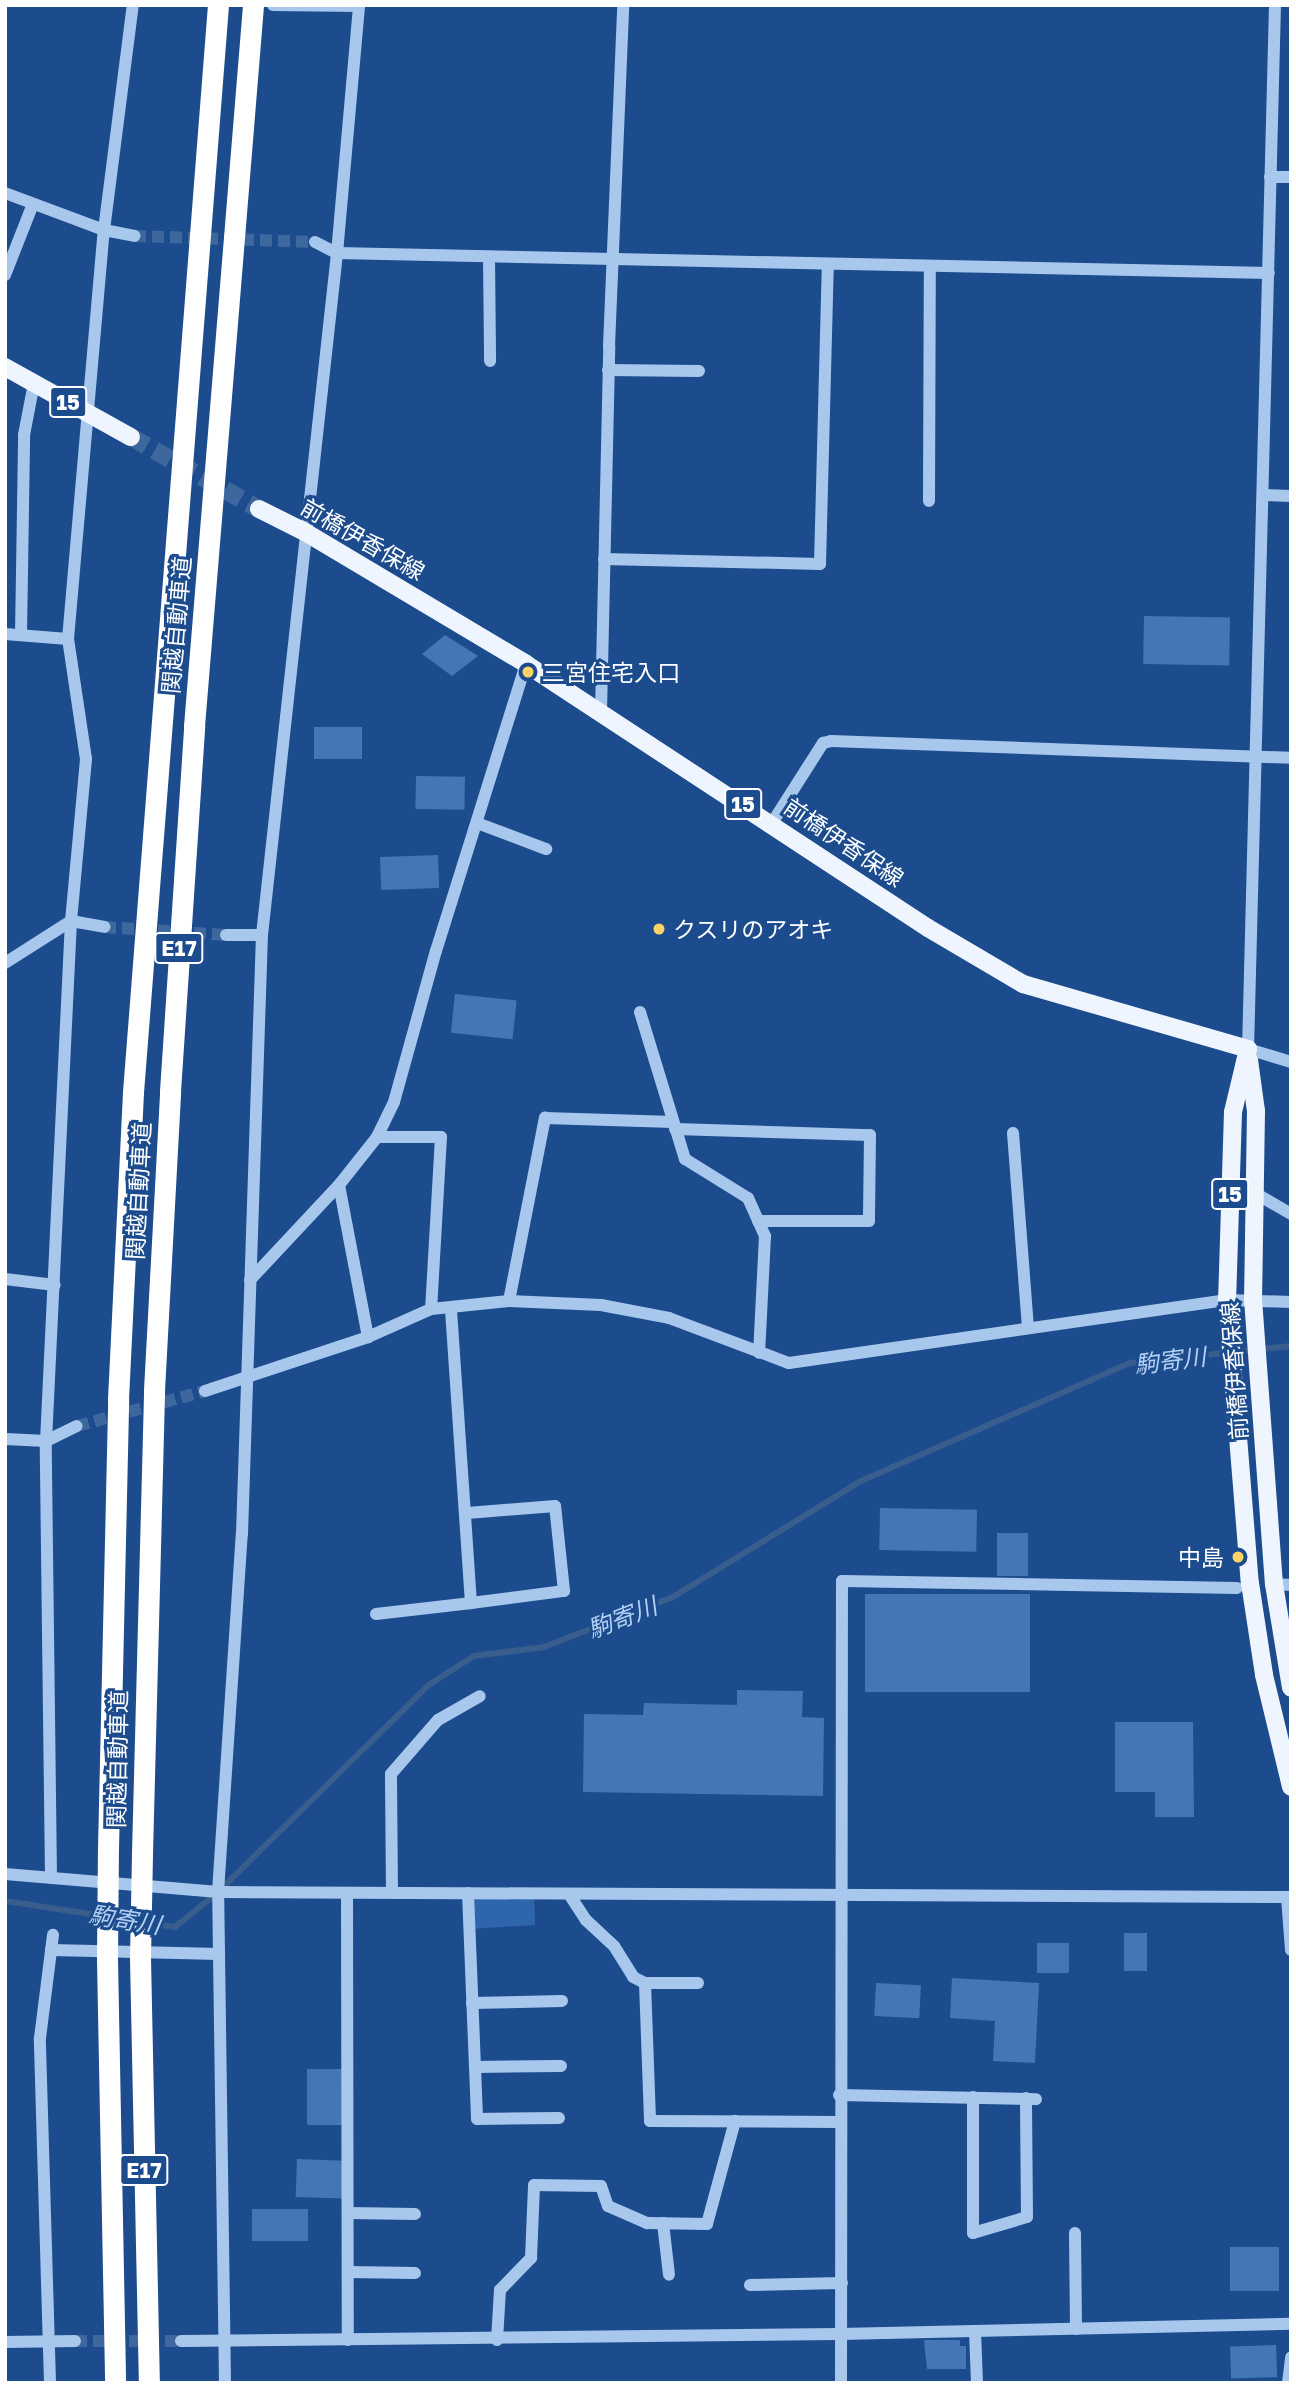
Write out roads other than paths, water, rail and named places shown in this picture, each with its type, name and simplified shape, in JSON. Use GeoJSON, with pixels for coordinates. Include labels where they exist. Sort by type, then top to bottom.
{"type":"FeatureCollection","features":[{"type":"Feature","properties":{"kind":"highway","name":"関越自動車道"},"geometry":{"type":"LineString","coordinates":[[114,2383],[107,1849],[118,1399],[133,1092],[218,5]]}},
{"type":"Feature","properties":{"kind":"highway","name":"関越自動車道"},"geometry":{"type":"LineString","coordinates":[[149,2383],[140,1958],[152,1430],[170,1091],[194,726],[253,5]]}},
{"type":"Feature","properties":{"kind":"main road","name":"15"},"geometry":{"type":"LineString","coordinates":[[5,367],[131,437]]}},
{"type":"Feature","properties":{"kind":"main road","name":"前橋伊香保線"},"geometry":{"type":"LineString","coordinates":[[259,509],[305,532],[526,664],[772,823],[928,928],[1023,984],[1248,1049]]}},
{"type":"Feature","properties":{"kind":"main road","name":"前橋伊香保線"},"geometry":{"type":"LineString","coordinates":[[1248,1049],[1256,1111],[1253,1299],[1258,1369],[1283,1584],[1291,1688]]}},
{"type":"Feature","properties":{"kind":"main road","name":"前橋伊香保線"},"geometry":{"type":"LineString","coordinates":[[1248,1049],[1233,1112],[1227,1300],[1231,1371],[1250,1583],[1264,1675],[1291,1787]]}},
{"type":"Feature","properties":{"kind":"street"},"geometry":{"type":"LineString","coordinates":[[51,1878],[46,1441],[71,921],[86,759],[68,639],[104,230],[133,5]]}},
{"type":"Feature","properties":{"kind":"street"},"geometry":{"type":"LineString","coordinates":[[225,2383],[218,1892],[242,1534],[244,1380],[262,934],[337,253],[359,6],[273,5]]}},
{"type":"Feature","properties":{"kind":"street"},"geometry":{"type":"LineString","coordinates":[[601,712],[608,370],[623,5]]}},
{"type":"Feature","properties":{"kind":"street"},"geometry":{"type":"LineString","coordinates":[[1275,5],[1248,1049],[1291,1062]]}},
{"type":"Feature","properties":{"kind":"street"},"geometry":{"type":"LineString","coordinates":[[1270,177],[1291,177]]}},
{"type":"Feature","properties":{"kind":"street"},"geometry":{"type":"LineString","coordinates":[[5,193],[104,230],[134,236]]}},
{"type":"Feature","properties":{"kind":"street"},"geometry":{"type":"LineString","coordinates":[[5,275],[33,204]]}},
{"type":"Feature","properties":{"kind":"street"},"geometry":{"type":"LineString","coordinates":[[315,242],[337,253],[1269,273]]}},
{"type":"Feature","properties":{"kind":"street"},"geometry":{"type":"LineString","coordinates":[[489,257],[490,361]]}},
{"type":"Feature","properties":{"kind":"street"},"geometry":{"type":"LineString","coordinates":[[604,559],[820,564],[828,265]]}},
{"type":"Feature","properties":{"kind":"street"},"geometry":{"type":"LineString","coordinates":[[929,501],[930,267]]}},
{"type":"Feature","properties":{"kind":"street"},"geometry":{"type":"LineString","coordinates":[[608,370],[699,372]]}},
{"type":"Feature","properties":{"kind":"street"},"geometry":{"type":"LineString","coordinates":[[21,635],[24,435],[34,383]]}},
{"type":"Feature","properties":{"kind":"street"},"geometry":{"type":"LineString","coordinates":[[1264,495],[1291,496]]}},
{"type":"Feature","properties":{"kind":"street"},"geometry":{"type":"LineString","coordinates":[[5,634],[68,639]]}},
{"type":"Feature","properties":{"kind":"street"},"geometry":{"type":"LineString","coordinates":[[250,1280],[338,1185],[377,1137],[394,1102],[526,664]]}},
{"type":"Feature","properties":{"kind":"street"},"geometry":{"type":"LineString","coordinates":[[772,823],[823,743],[831,741],[1291,758]]}},
{"type":"Feature","properties":{"kind":"street"},"geometry":{"type":"LineString","coordinates":[[477,823],[546,849]]}},
{"type":"Feature","properties":{"kind":"street"},"geometry":{"type":"LineString","coordinates":[[5,963],[71,921],[104,927]]}},
{"type":"Feature","properties":{"kind":"street"},"geometry":{"type":"LineString","coordinates":[[226,934],[262,934]]}},
{"type":"Feature","properties":{"kind":"street"},"geometry":{"type":"LineString","coordinates":[[640,1012],[685,1158],[748,1198],[765,1236],[759,1353]]}},
{"type":"Feature","properties":{"kind":"street"},"geometry":{"type":"LineString","coordinates":[[509,1301],[545,1118],[870,1135],[869,1221],[758,1221]]}},
{"type":"Feature","properties":{"kind":"street"},"geometry":{"type":"LineString","coordinates":[[1013,1133],[1028,1326]]}},
{"type":"Feature","properties":{"kind":"street"},"geometry":{"type":"LineString","coordinates":[[377,1137],[441,1137],[431,1309]]}},
{"type":"Feature","properties":{"kind":"street"},"geometry":{"type":"LineString","coordinates":[[338,1185],[368,1337]]}},
{"type":"Feature","properties":{"kind":"street"},"geometry":{"type":"LineString","coordinates":[[1255,1193],[1291,1214]]}},
{"type":"Feature","properties":{"kind":"street"},"geometry":{"type":"LineString","coordinates":[[5,1279],[55,1285]]}},
{"type":"Feature","properties":{"kind":"street"},"geometry":{"type":"LineString","coordinates":[[205,1391],[368,1337],[431,1309],[451,1310],[509,1301],[601,1305],[669,1318],[789,1363],[1028,1326],[1227,1300],[1291,1302]]}},
{"type":"Feature","properties":{"kind":"street"},"geometry":{"type":"LineString","coordinates":[[451,1310],[467,1513],[471,1603]]}},
{"type":"Feature","properties":{"kind":"street"},"geometry":{"type":"LineString","coordinates":[[5,1439],[46,1441],[77,1426]]}},
{"type":"Feature","properties":{"kind":"street"},"geometry":{"type":"LineString","coordinates":[[376,1614],[564,1591],[555,1506],[467,1513]]}},
{"type":"Feature","properties":{"kind":"street"},"geometry":{"type":"LineString","coordinates":[[841,2383],[842,2283],[838,2122],[842,1895],[842,1581],[1237,1588]]}},
{"type":"Feature","properties":{"kind":"street"},"geometry":{"type":"LineString","coordinates":[[392,1893],[391,1774],[438,1720],[480,1696]]}},
{"type":"Feature","properties":{"kind":"street"},"geometry":{"type":"LineString","coordinates":[[5,1874],[218,1892],[1289,1897],[1291,1950]]}},
{"type":"Feature","properties":{"kind":"street"},"geometry":{"type":"LineString","coordinates":[[346,1893],[348,2340]]}},
{"type":"Feature","properties":{"kind":"street"},"geometry":{"type":"LineString","coordinates":[[468,1894],[477,2119],[559,2118]]}},
{"type":"Feature","properties":{"kind":"street"},"geometry":{"type":"LineString","coordinates":[[569,1894],[586,1920],[614,1946],[634,1977],[645,1983],[698,1983]]}},
{"type":"Feature","properties":{"kind":"street"},"geometry":{"type":"LineString","coordinates":[[50,2383],[40,2038],[53,1935]]}},
{"type":"Feature","properties":{"kind":"street"},"geometry":{"type":"LineString","coordinates":[[51,1950],[219,1954]]}},
{"type":"Feature","properties":{"kind":"street"},"geometry":{"type":"LineString","coordinates":[[645,1983],[650,2121],[838,2122]]}},
{"type":"Feature","properties":{"kind":"street"},"geometry":{"type":"LineString","coordinates":[[472,2003],[562,2001]]}},
{"type":"Feature","properties":{"kind":"street"},"geometry":{"type":"LineString","coordinates":[[475,2067],[561,2066]]}},
{"type":"Feature","properties":{"kind":"street"},"geometry":{"type":"LineString","coordinates":[[839,2095],[973,2097],[1031,2098],[1027,2217],[973,2233],[973,2097]]}},
{"type":"Feature","properties":{"kind":"street"},"geometry":{"type":"LineString","coordinates":[[498,2340],[500,2290],[531,2258],[534,2185],[601,2186],[608,2206],[647,2223],[707,2224],[735,2121]]}},
{"type":"Feature","properties":{"kind":"street"},"geometry":{"type":"LineString","coordinates":[[348,2213],[415,2214]]}},
{"type":"Feature","properties":{"kind":"street"},"geometry":{"type":"LineString","coordinates":[[663,2223],[669,2276]]}},
{"type":"Feature","properties":{"kind":"street"},"geometry":{"type":"LineString","coordinates":[[1075,2232],[1076,2329]]}},
{"type":"Feature","properties":{"kind":"street"},"geometry":{"type":"LineString","coordinates":[[348,2272],[415,2273]]}},
{"type":"Feature","properties":{"kind":"street"},"geometry":{"type":"LineString","coordinates":[[750,2285],[842,2283]]}},
{"type":"Feature","properties":{"kind":"street"},"geometry":{"type":"LineString","coordinates":[[181,2341],[498,2340],[1291,2324]]}},
{"type":"Feature","properties":{"kind":"street"},"geometry":{"type":"LineString","coordinates":[[975,2331],[977,2383]]}},
{"type":"Feature","properties":{"kind":"street"},"geometry":{"type":"LineString","coordinates":[[5,2342],[75,2341]]}},
{"type":"Feature","properties":{"kind":"street"},"geometry":{"type":"LineString","coordinates":[[1288,2383],[1291,2357]]}},
{"type":"Feature","properties":{"kind":"waterway","name":"駒寄川"},"geometry":{"type":"LineString","coordinates":[[5,1901],[175,1927],[218,1892],[430,1684],[474,1656],[544,1647],[673,1597],[861,1481],[1130,1363],[1291,1346]]}},
{"type":"Feature","properties":{"kind":"tunnel"},"geometry":{"type":"LineString","coordinates":[[134,236],[315,242]]}},
{"type":"Feature","properties":{"kind":"tunnel"},"geometry":{"type":"LineString","coordinates":[[131,437],[259,509]]}},
{"type":"Feature","properties":{"kind":"tunnel"},"geometry":{"type":"LineString","coordinates":[[104,927],[226,935]]}},
{"type":"Feature","properties":{"kind":"tunnel"},"geometry":{"type":"LineString","coordinates":[[77,1426],[205,1391]]}},
{"type":"Feature","properties":{"kind":"tunnel"},"geometry":{"type":"LineString","coordinates":[[75,2341],[181,2341]]}},
{"type":"Feature","properties":{"kind":"place","name":"三宮住宅入口"},"geometry":{"type":"Point","coordinates":[528,672]}},
{"type":"Feature","properties":{"kind":"place","name":"クスリのアオキ"},"geometry":{"type":"Point","coordinates":[659,929]}},
{"type":"Feature","properties":{"kind":"place","name":"中島"},"geometry":{"type":"Point","coordinates":[1238,1557]}}]}
